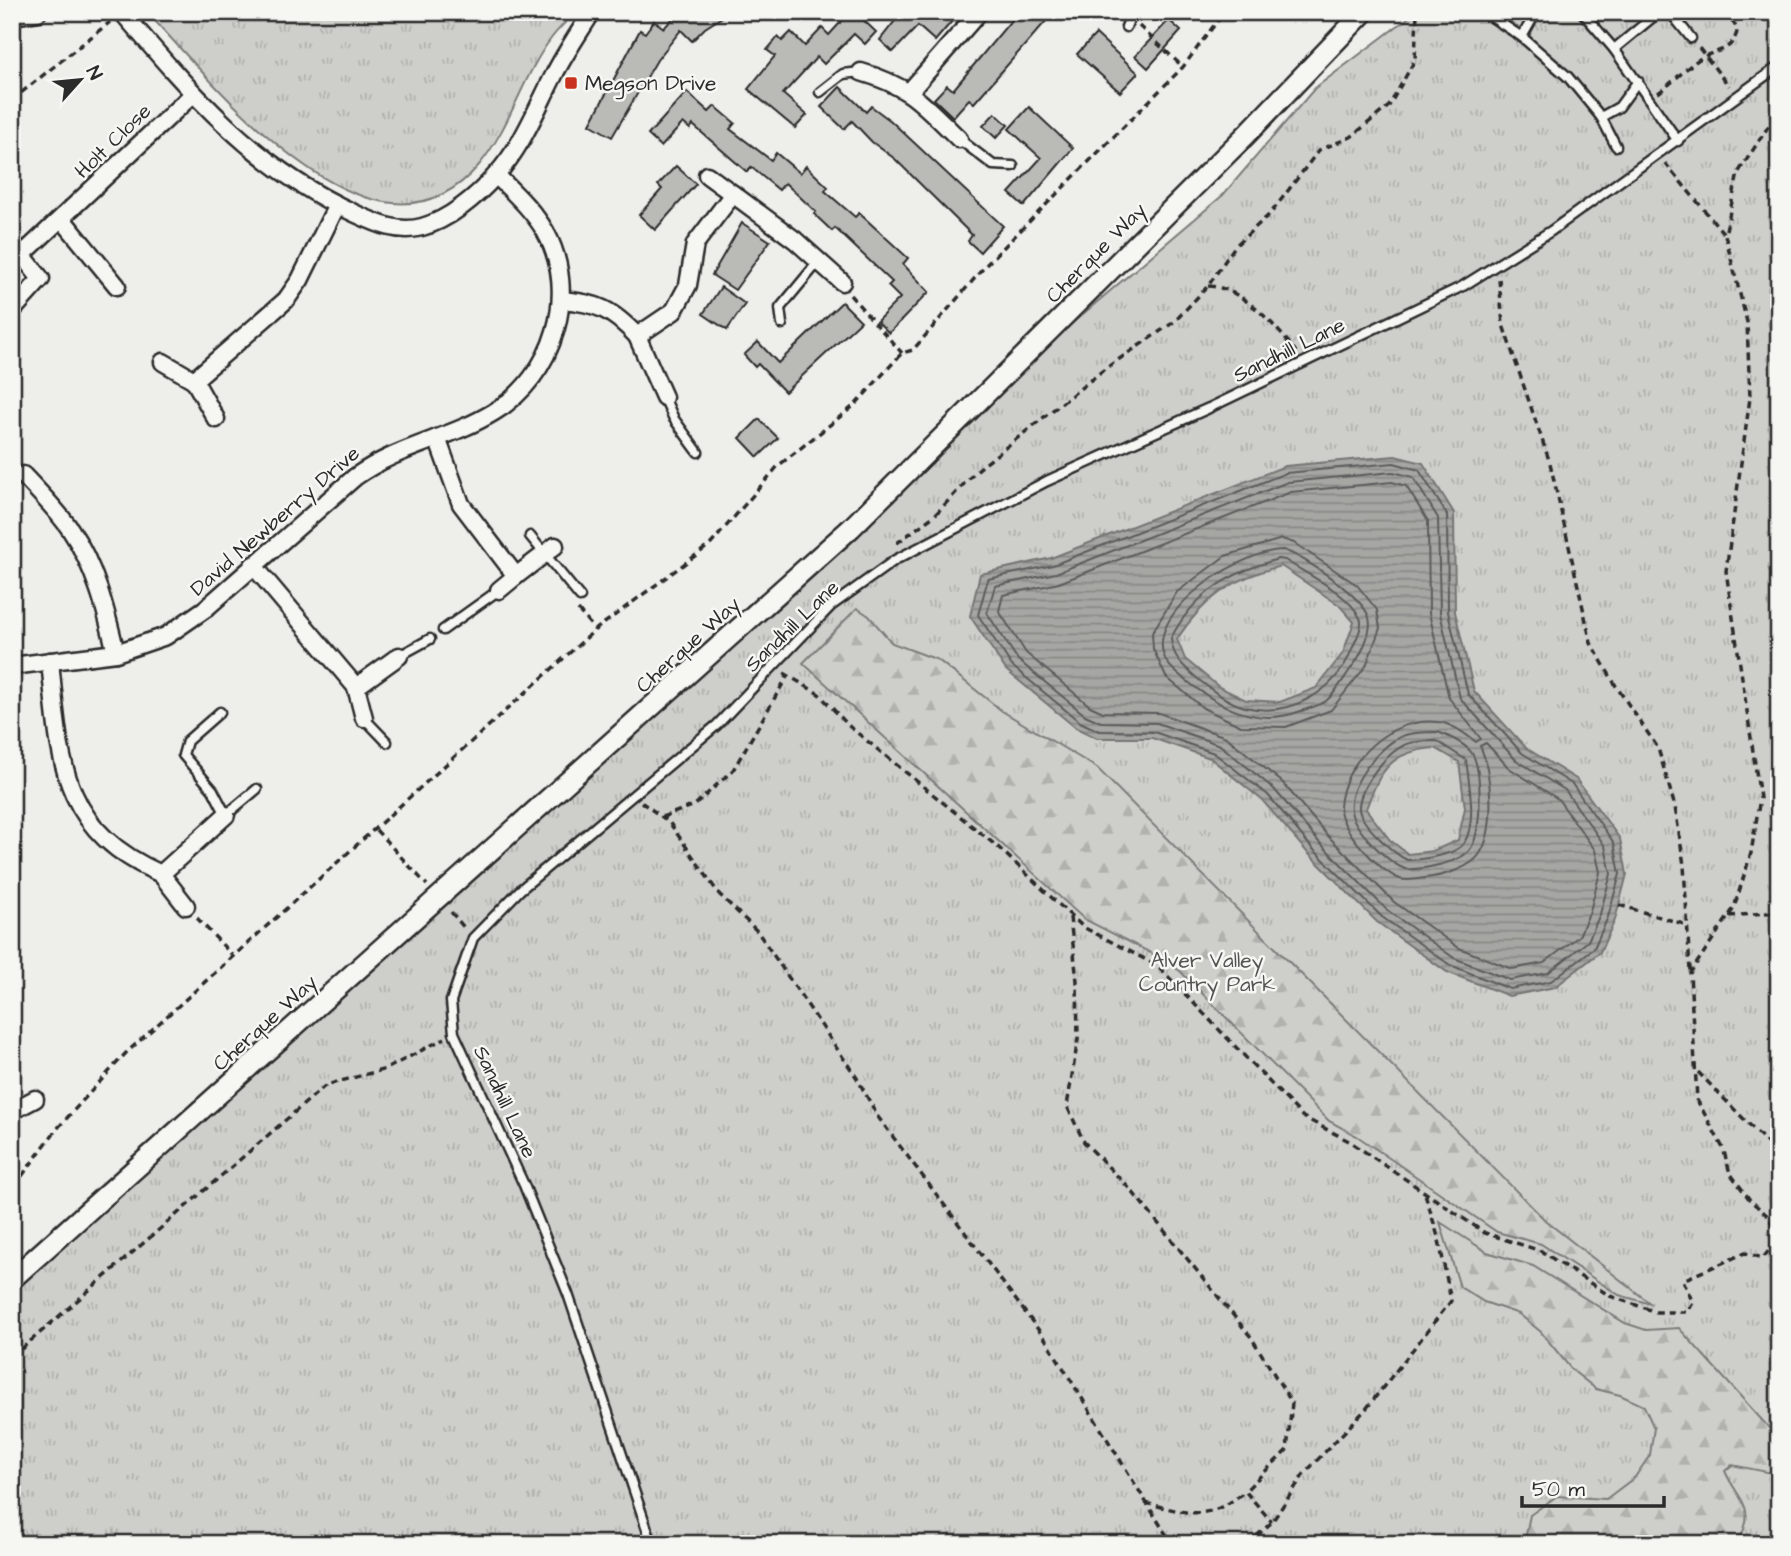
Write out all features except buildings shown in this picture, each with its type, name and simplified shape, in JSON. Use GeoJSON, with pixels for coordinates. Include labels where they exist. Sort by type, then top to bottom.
{"type":"FeatureCollection","features":[{"type":"Feature","properties":{"kind":"street"},"geometry":{"type":"LineString","coordinates":[[12,16],[38,12]]}},
{"type":"Feature","properties":{"kind":"street"},"geometry":{"type":"LineString","coordinates":[[122,12],[193,94],[262,159],[337,205],[380,225],[402,229],[421,228],[459,208],[496,175],[531,124],[564,58],[593,12]]}},
{"type":"Feature","properties":{"kind":"street"},"geometry":{"type":"LineString","coordinates":[[910,91],[979,12]]}},
{"type":"Feature","properties":{"kind":"street","name":"Cherque Way"},"geometry":{"type":"LineString","coordinates":[[12,1279],[850,528],[1247,135],[1364,12]]}},
{"type":"Feature","properties":{"kind":"street"},"geometry":{"type":"LineString","coordinates":[[861,72],[890,80],[910,91],[959,139]]}},
{"type":"Feature","properties":{"kind":"street","name":"Holt Close"},"geometry":{"type":"LineString","coordinates":[[12,311],[41,279],[17,248],[62,219],[193,94]]}},
{"type":"Feature","properties":{"kind":"street"},"geometry":{"type":"LineString","coordinates":[[707,174],[842,282]]}},
{"type":"Feature","properties":{"kind":"street","name":"David Newberry Drive"},"geometry":{"type":"LineString","coordinates":[[12,666],[116,653],[166,636],[186,624],[379,460],[437,438],[495,411],[524,387],[548,350],[561,300],[554,250],[545,230],[531,210],[496,175]]}},
{"type":"Feature","properties":{"kind":"street"},"geometry":{"type":"LineString","coordinates":[[636,336],[674,312],[688,285],[695,244],[733,194]]}},
{"type":"Feature","properties":{"kind":"street"},"geometry":{"type":"LineString","coordinates":[[194,380],[286,300],[300,280],[337,205]]}},
{"type":"Feature","properties":{"kind":"street"},"geometry":{"type":"LineString","coordinates":[[62,219],[117,286]]}},
{"type":"Feature","properties":{"kind":"street"},"geometry":{"type":"LineString","coordinates":[[561,300],[594,303],[618,316],[636,336],[664,397]]}},
{"type":"Feature","properties":{"kind":"street"},"geometry":{"type":"LineString","coordinates":[[163,362],[194,380],[216,419]]}},
{"type":"Feature","properties":{"kind":"street"},"geometry":{"type":"LineString","coordinates":[[437,438],[461,504],[516,576]]}},
{"type":"Feature","properties":{"kind":"street"},"geometry":{"type":"LineString","coordinates":[[23,475],[69,528],[86,558],[104,603],[116,653]]}},
{"type":"Feature","properties":{"kind":"street"},"geometry":{"type":"LineString","coordinates":[[499,590],[550,550]]}},
{"type":"Feature","properties":{"kind":"street"},"geometry":{"type":"LineString","coordinates":[[253,565],[356,687],[364,718]]}},
{"type":"Feature","properties":{"kind":"street"},"geometry":{"type":"LineString","coordinates":[[356,687],[399,656]]}},
{"type":"Feature","properties":{"kind":"street"},"geometry":{"type":"LineString","coordinates":[[50,661],[59,751],[74,799],[107,841],[134,862],[161,874],[186,906]]}},
{"type":"Feature","properties":{"kind":"street"},"geometry":{"type":"LineString","coordinates":[[161,874],[226,815]]}},
{"type":"Feature","properties":{"kind":"street"},"geometry":{"type":"LineString","coordinates":[[12,1111],[35,1099]]}},
{"type":"Feature","properties":{"kind":"lane"},"geometry":{"type":"LineString","coordinates":[[1522,37],[1536,12]]}},
{"type":"Feature","properties":{"kind":"lane"},"geometry":{"type":"LineString","coordinates":[[1582,12],[1614,48],[1678,141]]}},
{"type":"Feature","properties":{"kind":"lane"},"geometry":{"type":"LineString","coordinates":[[1614,48],[1659,12]]}},
{"type":"Feature","properties":{"kind":"lane"},"geometry":{"type":"LineString","coordinates":[[1670,12],[1691,38]]}},
{"type":"Feature","properties":{"kind":"lane"},"geometry":{"type":"LineString","coordinates":[[1126,27],[1132,16]]}},
{"type":"Feature","properties":{"kind":"lane"},"geometry":{"type":"LineString","coordinates":[[1490,16],[1522,37],[1568,77],[1601,117],[1616,146]]}},
{"type":"Feature","properties":{"kind":"lane","name":"Sandhill Lane"},"geometry":{"type":"LineString","coordinates":[[652,1544],[568,1294],[524,1185],[454,1033],[451,1002],[473,938],[520,890],[717,725],[831,606],[895,560],[1048,481],[1463,286],[1551,232],[1659,156],[1779,66]]}},
{"type":"Feature","properties":{"kind":"lane"},"geometry":{"type":"LineString","coordinates":[[820,92],[843,74],[861,72]]}},
{"type":"Feature","properties":{"kind":"lane"},"geometry":{"type":"LineString","coordinates":[[1601,117],[1619,107],[1638,81]]}},
{"type":"Feature","properties":{"kind":"lane"},"geometry":{"type":"LineString","coordinates":[[959,139],[993,165],[1013,166]]}},
{"type":"Feature","properties":{"kind":"lane"},"geometry":{"type":"LineString","coordinates":[[782,324],[780,308],[819,261]]}},
{"type":"Feature","properties":{"kind":"lane"},"geometry":{"type":"LineString","coordinates":[[664,397],[674,419],[698,452]]}},
{"type":"Feature","properties":{"kind":"lane"},"geometry":{"type":"LineString","coordinates":[[530,536],[550,550],[580,597]]}},
{"type":"Feature","properties":{"kind":"lane"},"geometry":{"type":"LineString","coordinates":[[443,630],[499,590]]}},
{"type":"Feature","properties":{"kind":"lane"},"geometry":{"type":"LineString","coordinates":[[399,656],[430,639]]}},
{"type":"Feature","properties":{"kind":"lane"},"geometry":{"type":"LineString","coordinates":[[220,712],[187,741],[183,755],[213,790],[226,815],[257,789]]}},
{"type":"Feature","properties":{"kind":"lane"},"geometry":{"type":"LineString","coordinates":[[364,718],[387,742]]}},
{"type":"Feature","properties":{"kind":"path"},"geometry":{"type":"LineString","coordinates":[[12,100],[122,12]]}},
{"type":"Feature","properties":{"kind":"path"},"geometry":{"type":"LineString","coordinates":[[12,1183],[22,1176],[57,1129],[126,1053],[232,955],[376,830],[595,630],[711,544],[778,466],[855,405],[902,353],[913,350],[987,264],[1184,67],[1224,12]]}},
{"type":"Feature","properties":{"kind":"path"},"geometry":{"type":"LineString","coordinates":[[888,551],[935,515],[976,471],[1106,368],[1174,322],[1208,286],[1235,246],[1271,213],[1319,150],[1351,137],[1389,106],[1415,60],[1418,12]]}},
{"type":"Feature","properties":{"kind":"path"},"geometry":{"type":"LineString","coordinates":[[1649,98],[1670,85],[1704,56],[1720,53],[1737,34],[1737,26],[1725,12]]}},
{"type":"Feature","properties":{"kind":"path"},"geometry":{"type":"LineString","coordinates":[[1132,16],[1184,67]]}},
{"type":"Feature","properties":{"kind":"path"},"geometry":{"type":"LineString","coordinates":[[1691,38],[1738,98]]}},
{"type":"Feature","properties":{"kind":"path"},"geometry":{"type":"LineString","coordinates":[[1725,235],[1738,173],[1779,110]]}},
{"type":"Feature","properties":{"kind":"path"},"geometry":{"type":"LineString","coordinates":[[1659,156],[1725,235],[1747,322],[1750,398],[1726,571],[1760,798],[1751,853],[1734,908],[1690,974]]}},
{"type":"Feature","properties":{"kind":"path"},"geometry":{"type":"LineString","coordinates":[[775,667],[819,694],[850,727],[999,848],[1083,927],[1158,967],[1303,1116],[1349,1141],[1424,1189],[1485,1233],[1541,1251],[1610,1296],[1656,1312],[1687,1312],[1693,1303],[1683,1280],[1745,1253],[1763,1258],[1778,1239],[1770,1218],[1750,1200],[1730,1173],[1723,1148],[1697,1100],[1684,866],[1675,807],[1658,748],[1591,643],[1550,463],[1503,325],[1498,264]]}},
{"type":"Feature","properties":{"kind":"path"},"geometry":{"type":"LineString","coordinates":[[842,282],[855,304],[902,353]]}},
{"type":"Feature","properties":{"kind":"path"},"geometry":{"type":"LineString","coordinates":[[1208,286],[1222,286],[1242,298],[1287,340],[1303,362]]}},
{"type":"Feature","properties":{"kind":"path"},"geometry":{"type":"LineString","coordinates":[[662,817],[695,805],[733,770],[788,675]]}},
{"type":"Feature","properties":{"kind":"path"},"geometry":{"type":"LineString","coordinates":[[631,795],[662,817],[703,868],[719,894],[758,931],[857,1078],[878,1116],[1046,1340],[1144,1503],[1172,1544]]}},
{"type":"Feature","properties":{"kind":"path"},"geometry":{"type":"LineString","coordinates":[[376,830],[473,938]]}},
{"type":"Feature","properties":{"kind":"path"},"geometry":{"type":"LineString","coordinates":[[1619,905],[1687,925]]}},
{"type":"Feature","properties":{"kind":"path"},"geometry":{"type":"LineString","coordinates":[[186,906],[232,955]]}},
{"type":"Feature","properties":{"kind":"path"},"geometry":{"type":"LineString","coordinates":[[1728,916],[1779,912]]}},
{"type":"Feature","properties":{"kind":"path"},"geometry":{"type":"LineString","coordinates":[[1069,915],[1077,981],[1077,1038],[1067,1106],[1084,1142],[1131,1190],[1251,1337],[1292,1403],[1287,1450],[1225,1508],[1196,1514],[1144,1503]]}},
{"type":"Feature","properties":{"kind":"path"},"geometry":{"type":"LineString","coordinates":[[12,1357],[326,1085],[386,1069],[454,1033]]}},
{"type":"Feature","properties":{"kind":"path"},"geometry":{"type":"LineString","coordinates":[[1696,1070],[1779,1155]]}},
{"type":"Feature","properties":{"kind":"path"},"geometry":{"type":"LineString","coordinates":[[1248,1544],[1272,1522],[1304,1474],[1366,1409],[1451,1301],[1439,1240],[1424,1189]]}},
{"type":"Feature","properties":{"kind":"path"},"geometry":{"type":"LineString","coordinates":[[1245,1491],[1272,1522]]}},
{"type":"Feature","properties":{"kind":"green space"},"geometry":{"type":"Polygon","coordinates":[[[151,12],[575,12],[540,55],[499,135],[479,165],[438,196],[394,203],[349,191],[304,165],[260,130],[220,91],[155,21],[151,12]]]}},
{"type":"Feature","properties":{"kind":"green space","name":"Alver Valley Country Park"},"geometry":{"type":"Polygon","coordinates":[[[1416,12],[1779,12],[1779,1544],[12,1544],[12,1279],[984,398],[1223,195],[1315,88],[1416,12]]]}},
{"type":"Feature","properties":{"kind":"green space"},"geometry":{"type":"Polygon","coordinates":[[[857,608],[869,616],[892,643],[938,660],[1002,711],[1097,768],[1546,1221],[1651,1304],[1619,1295],[1541,1244],[1497,1232],[1357,1136],[1329,1121],[1180,971],[1157,956],[1084,919],[803,663],[857,608]]]}},
{"type":"Feature","properties":{"kind":"green space"},"geometry":{"type":"Polygon","coordinates":[[[1440,1222],[1487,1252],[1533,1266],[1625,1323],[1646,1330],[1679,1328],[1779,1439],[1779,1466],[1772,1473],[1732,1465],[1725,1471],[1746,1513],[1746,1521],[1737,1544],[1524,1544],[1530,1515],[1557,1496],[1606,1499],[1635,1477],[1650,1455],[1654,1428],[1644,1406],[1620,1395],[1596,1389],[1572,1370],[1541,1332],[1519,1314],[1484,1302],[1460,1287],[1440,1222]]]}},
{"type":"Feature","properties":{"kind":"water"},"geometry":{"type":"Polygon","coordinates":[[[1395,456],[1423,463],[1454,513],[1455,612],[1474,691],[1526,748],[1576,779],[1620,839],[1627,874],[1615,920],[1600,952],[1555,987],[1509,996],[1447,972],[1377,922],[1307,852],[1262,800],[1210,758],[1152,738],[1097,738],[1076,728],[1006,670],[970,616],[980,574],[1051,558],[1285,466],[1395,456]],[[1281,566],[1248,577],[1221,592],[1198,612],[1177,639],[1185,659],[1219,687],[1246,700],[1280,702],[1316,688],[1343,653],[1354,622],[1339,605],[1281,566]],[[1435,748],[1408,753],[1389,765],[1382,773],[1366,809],[1390,840],[1408,854],[1433,851],[1458,840],[1465,808],[1459,762],[1435,748]]]}},
{"type":"Feature","properties":{"kind":"place","name":"Megson Drive"},"geometry":{"type":"Point","coordinates":[571,83]}}]}
